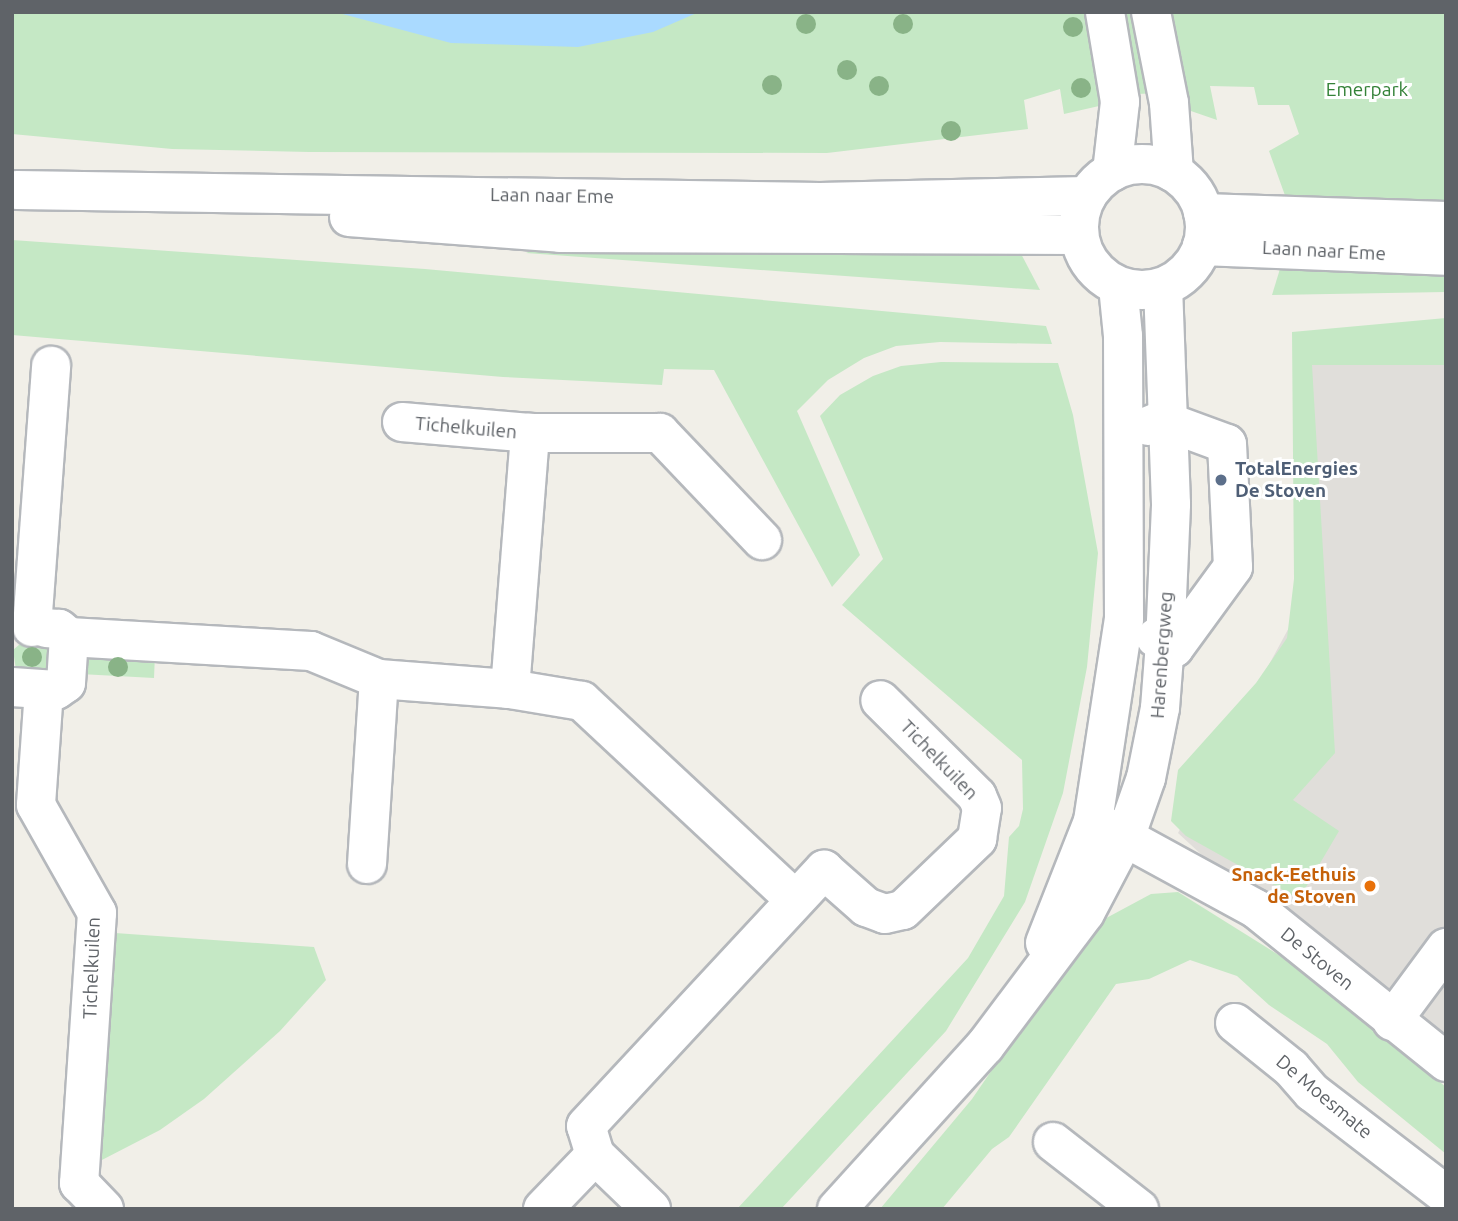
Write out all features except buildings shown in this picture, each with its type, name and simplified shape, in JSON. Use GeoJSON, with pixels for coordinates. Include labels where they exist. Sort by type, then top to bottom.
{"type":"FeatureCollection","features":[{"type":"Feature","properties":{"kind":"street"},"geometry":{"type":"LineString","coordinates":[[1099,184],[1132,165],[1154,165],[1174,173],[1188,184],[1203,230],[1193,264],[1163,286],[1141,290],[1118,286],[1091,266],[1079,235],[1079,215],[1099,184],[1121,102],[1105,12]]}},
{"type":"Feature","properties":{"kind":"street"},"geometry":{"type":"LineString","coordinates":[[1151,12],[1169,103],[1174,173]]}},
{"type":"Feature","properties":{"kind":"street","name":"Laan naar Eme"},"geometry":{"type":"LineString","coordinates":[[15,190],[820,202],[1099,184]]}},
{"type":"Feature","properties":{"kind":"street","name":"Laan naar Eme"},"geometry":{"type":"LineString","coordinates":[[15,190],[560,233],[1079,235]]}},
{"type":"Feature","properties":{"kind":"street","name":"Laan naar Eme"},"geometry":{"type":"LineString","coordinates":[[1203,230],[1446,220]]}},
{"type":"Feature","properties":{"kind":"street","name":"Laan naar Eme"},"geometry":{"type":"LineString","coordinates":[[1203,230],[1446,256]]}},
{"type":"Feature","properties":{"kind":"street","name":"Harenbergweg"},"geometry":{"type":"LineString","coordinates":[[837,1209],[985,1046],[1085,913],[1109,828],[1124,619],[1123,336],[1118,286]]}},
{"type":"Feature","properties":{"kind":"street","name":"Harenbergweg"},"geometry":{"type":"LineString","coordinates":[[1109,828],[1146,778],[1160,708],[1171,504],[1163,286]]}},
{"type":"Feature","properties":{"kind":"street"},"geometry":{"type":"LineString","coordinates":[[51,366],[22,626],[59,629],[69,637],[311,651],[379,679],[510,689],[582,701],[793,899]]}},
{"type":"Feature","properties":{"kind":"street"},"geometry":{"type":"LineString","coordinates":[[1122,438],[1162,419],[1227,444],[1233,567],[1174,648],[1124,619]]}},
{"type":"Feature","properties":{"kind":"street","name":"Tichelkuilen"},"geometry":{"type":"LineString","coordinates":[[402,422],[530,433],[660,433],[762,540]]}},
{"type":"Feature","properties":{"kind":"street","name":"Tichelkuilen"},"geometry":{"type":"LineString","coordinates":[[510,689],[530,433]]}},
{"type":"Feature","properties":{"kind":"street","name":"Tichelkuilen"},"geometry":{"type":"LineString","coordinates":[[69,637],[66,682],[55,690],[28,689],[36,805],[97,913],[79,1183],[104,1209]]}},
{"type":"Feature","properties":{"kind":"street"},"geometry":{"type":"LineString","coordinates":[[367,864],[379,679]]}},
{"type":"Feature","properties":{"kind":"street","name":"Tichelkuilen"},"geometry":{"type":"LineString","coordinates":[[595,1155],[586,1126],[793,899],[824,870],[866,907],[885,915],[903,910],[977,839],[982,808],[977,796],[880,700]]}},
{"type":"Feature","properties":{"kind":"street","name":"De Stoven"},"geometry":{"type":"LineString","coordinates":[[1109,828],[1256,909],[1446,1062]]}},
{"type":"Feature","properties":{"kind":"street"},"geometry":{"type":"LineString","coordinates":[[1392,1021],[1446,948]]}},
{"type":"Feature","properties":{"kind":"street","name":"De Moesmate"},"geometry":{"type":"LineString","coordinates":[[1235,1023],[1290,1068],[1312,1092],[1446,1195]]}},
{"type":"Feature","properties":{"kind":"street"},"geometry":{"type":"LineString","coordinates":[[1053,1142],[1139,1209]]}},
{"type":"Feature","properties":{"kind":"street"},"geometry":{"type":"LineString","coordinates":[[543,1209],[595,1155],[651,1209]]}},
{"type":"Feature","properties":{"kind":"shaded area"},"geometry":{"type":"Polygon","coordinates":[[[1446,362],[1446,1080],[1178,833],[1306,596],[1301,363],[1446,362]]]}},
{"type":"Feature","properties":{"kind":"green space","name":"Emerpark"},"geometry":{"type":"Polygon","coordinates":[[[12,12],[1446,12],[1446,200],[1287,201],[1269,151],[1299,134],[1289,105],[1258,105],[1254,87],[1210,86],[1217,120],[1188,110],[1188,94],[1178,92],[1098,96],[1099,106],[1064,114],[1060,89],[1024,100],[1028,129],[827,153],[309,152],[172,149],[12,134],[12,12]]]}},
{"type":"Feature","properties":{"kind":"green space"},"geometry":{"type":"Polygon","coordinates":[[[12,240],[425,269],[1046,326],[1052,344],[940,342],[896,346],[864,358],[828,380],[797,411],[860,555],[832,587],[714,370],[664,369],[662,385],[503,377],[12,335],[12,240]]]}},
{"type":"Feature","properties":{"kind":"green space"},"geometry":{"type":"Polygon","coordinates":[[[543,246],[1018,248],[1040,290],[526,253],[543,246]]]}},
{"type":"Feature","properties":{"kind":"green space"},"geometry":{"type":"Polygon","coordinates":[[[1283,259],[1446,263],[1446,292],[1272,295],[1283,259]]]}},
{"type":"Feature","properties":{"kind":"green space"},"geometry":{"type":"Polygon","coordinates":[[[1446,318],[1446,365],[1312,365],[1335,753],[1293,800],[1339,831],[1299,899],[1186,836],[1171,821],[1178,770],[1256,683],[1287,638],[1294,579],[1292,332],[1446,318]]]}},
{"type":"Feature","properties":{"kind":"green space"},"geometry":{"type":"Polygon","coordinates":[[[941,362],[1058,363],[1073,415],[1098,553],[1087,667],[1063,793],[1025,902],[946,1031],[781,1209],[737,1209],[968,958],[1004,896],[1009,837],[1019,826],[1023,809],[1022,760],[842,605],[883,559],[820,416],[840,395],[873,376],[901,366],[941,362]]]}},
{"type":"Feature","properties":{"kind":"green space"},"geometry":{"type":"Polygon","coordinates":[[[27,638],[45,642],[51,650],[48,671],[16,670],[13,650],[27,638]]]}},
{"type":"Feature","properties":{"kind":"green space"},"geometry":{"type":"Polygon","coordinates":[[[155,654],[154,678],[80,674],[87,657],[155,654]]]}},
{"type":"Feature","properties":{"kind":"green space"},"geometry":{"type":"Polygon","coordinates":[[[1178,892],[1282,957],[1446,1087],[1446,1154],[1358,1082],[1327,1044],[1269,1005],[1237,976],[1190,960],[1149,979],[1116,984],[1009,1137],[992,1149],[942,1209],[880,1209],[972,1099],[1084,936],[1097,923],[1151,894],[1178,892]]]}},
{"type":"Feature","properties":{"kind":"green space"},"geometry":{"type":"Polygon","coordinates":[[[115,933],[314,947],[326,980],[280,1031],[204,1099],[160,1130],[98,1162],[115,933]]]}},
{"type":"Feature","properties":{"kind":"water"},"geometry":{"type":"Polygon","coordinates":[[[335,12],[699,12],[653,32],[578,47],[451,43],[335,12]]]}},
{"type":"Feature","properties":{"kind":"place","name":"TotalEnergies De Stoven"},"geometry":{"type":"Point","coordinates":[1221,480]}},
{"type":"Feature","properties":{"kind":"place","name":"Snack-Eethuis de Stoven"},"geometry":{"type":"Point","coordinates":[1370,886]}}]}
